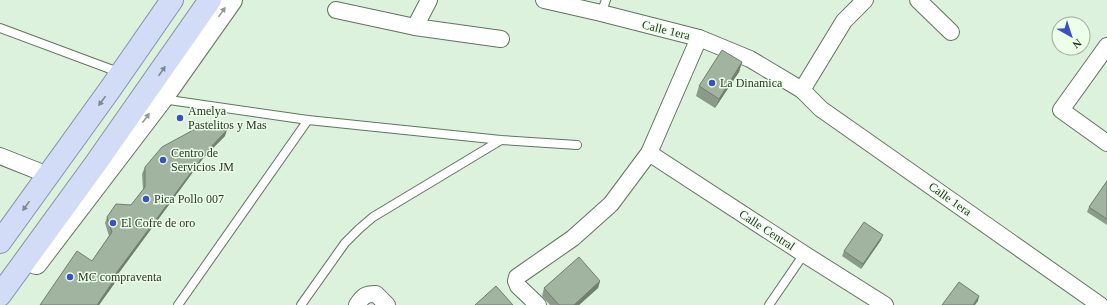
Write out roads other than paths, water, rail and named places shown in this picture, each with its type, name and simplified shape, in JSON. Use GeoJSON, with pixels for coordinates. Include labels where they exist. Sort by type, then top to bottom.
{"type":"FeatureCollection","features":[{"type":"Feature","properties":{"kind":"main road"},"geometry":{"type":"LineString","coordinates":[[0,242],[122,73],[172,0]]}},
{"type":"Feature","properties":{"kind":"main road"},"geometry":{"type":"LineString","coordinates":[[2,300],[152,98],[210,0]]}},
{"type":"Feature","properties":{"kind":"street"},"geometry":{"type":"LineString","coordinates":[[152,98],[231,0]]}},
{"type":"Feature","properties":{"kind":"street"},"geometry":{"type":"LineString","coordinates":[[415,27],[429,0]]}},
{"type":"Feature","properties":{"kind":"street","name":"Calle 1era"},"geometry":{"type":"LineString","coordinates":[[544,0],[603,6],[699,38],[750,59],[802,90],[821,109],[1100,305]]}},
{"type":"Feature","properties":{"kind":"street"},"geometry":{"type":"LineString","coordinates":[[802,90],[844,21],[865,0]]}},
{"type":"Feature","properties":{"kind":"street"},"geometry":{"type":"LineString","coordinates":[[918,0],[951,32]]}},
{"type":"Feature","properties":{"kind":"street"},"geometry":{"type":"LineString","coordinates":[[336,10],[415,27],[501,39]]}},
{"type":"Feature","properties":{"kind":"street"},"geometry":{"type":"LineString","coordinates":[[538,305],[518,286],[516,282],[517,276],[572,238],[611,204],[649,153],[699,38]]}},
{"type":"Feature","properties":{"kind":"street"},"geometry":{"type":"LineString","coordinates":[[1107,46],[1061,110],[1107,143]]}},
{"type":"Feature","properties":{"kind":"street","name":"Calle Central"},"geometry":{"type":"LineString","coordinates":[[649,153],[885,305]]}},
{"type":"Feature","properties":{"kind":"street"},"geometry":{"type":"LineString","coordinates":[[0,156],[48,175]]}},
{"type":"Feature","properties":{"kind":"street"},"geometry":{"type":"LineString","coordinates":[[357,305],[363,297],[368,294],[376,294],[387,305]]}},
{"type":"Feature","properties":{"kind":"lane"},"geometry":{"type":"LineString","coordinates":[[0,28],[122,73]]}},
{"type":"Feature","properties":{"kind":"lane"},"geometry":{"type":"LineString","coordinates":[[152,98],[308,120],[501,140],[577,145]]}},
{"type":"Feature","properties":{"kind":"lane"},"geometry":{"type":"LineString","coordinates":[[178,305],[308,120]]}},
{"type":"Feature","properties":{"kind":"lane"},"geometry":{"type":"LineString","coordinates":[[301,305],[345,243],[373,217],[501,140]]}},
{"type":"Feature","properties":{"kind":"lane"},"geometry":{"type":"LineString","coordinates":[[769,305],[804,254]]}},
{"type":"Feature","properties":{"kind":"place","name":"La Dinamica"},"geometry":{"type":"Point","coordinates":[712,83]}},
{"type":"Feature","properties":{"kind":"place","name":"Amelya Pastelitos y Mas"},"geometry":{"type":"Point","coordinates":[180,118]}},
{"type":"Feature","properties":{"kind":"place","name":"Centro de Servicios JM"},"geometry":{"type":"Point","coordinates":[163,160]}},
{"type":"Feature","properties":{"kind":"place","name":"Pica Pollo 007"},"geometry":{"type":"Point","coordinates":[146,199]}},
{"type":"Feature","properties":{"kind":"place","name":"El Cofre de oro"},"geometry":{"type":"Point","coordinates":[113,223]}},
{"type":"Feature","properties":{"kind":"place","name":"MC compraventa"},"geometry":{"type":"Point","coordinates":[70,277]}}]}
